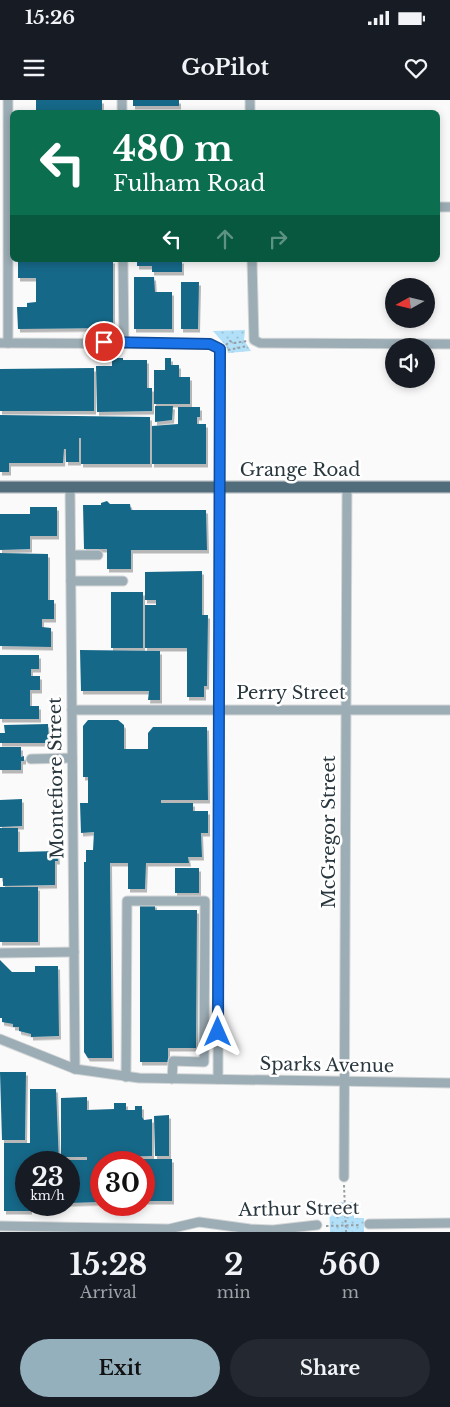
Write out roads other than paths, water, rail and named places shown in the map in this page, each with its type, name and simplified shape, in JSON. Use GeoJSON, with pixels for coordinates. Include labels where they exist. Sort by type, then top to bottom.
{"type":"FeatureCollection","features":[{"type":"Feature","properties":{"kind":"main road","name":"Grange Road"},"geometry":{"type":"LineString","coordinates":[[0,487],[450,487]]}},
{"type":"Feature","properties":{"kind":"street"},"geometry":{"type":"LineString","coordinates":[[8,100],[4,343],[124,342],[210,344],[220,349],[218,1079]]}},
{"type":"Feature","properties":{"kind":"street"},"geometry":{"type":"LineString","coordinates":[[123,262],[124,342]]}},
{"type":"Feature","properties":{"kind":"street"},"geometry":{"type":"LineString","coordinates":[[252,262],[254,340],[260,343],[450,344]]}},
{"type":"Feature","properties":{"kind":"street","name":"Montefiore Street"},"geometry":{"type":"LineString","coordinates":[[70,487],[75,1069]]}},
{"type":"Feature","properties":{"kind":"street","name":"McGregor Street"},"geometry":{"type":"LineString","coordinates":[[344,1177],[346,1082],[345,709],[347,487]]}},
{"type":"Feature","properties":{"kind":"street"},"geometry":{"type":"LineString","coordinates":[[71,555],[98,555]]}},
{"type":"Feature","properties":{"kind":"street"},"geometry":{"type":"LineString","coordinates":[[71,581],[124,581]]}},
{"type":"Feature","properties":{"kind":"street","name":"Perry Street"},"geometry":{"type":"LineString","coordinates":[[72,710],[450,710]]}},
{"type":"Feature","properties":{"kind":"street"},"geometry":{"type":"LineString","coordinates":[[31,759],[72,758]]}},
{"type":"Feature","properties":{"kind":"street"},"geometry":{"type":"LineString","coordinates":[[126,1077],[127,901],[204,901],[204,1062],[173,1061],[172,1079]]}},
{"type":"Feature","properties":{"kind":"street"},"geometry":{"type":"LineString","coordinates":[[0,953],[74,952]]}},
{"type":"Feature","properties":{"kind":"street","name":"Sparks Avenue"},"geometry":{"type":"LineString","coordinates":[[0,1039],[75,1069],[126,1077],[450,1083]]}},
{"type":"Feature","properties":{"kind":"street","name":"Arthur Street"},"geometry":{"type":"LineString","coordinates":[[0,1226],[169,1228],[199,1222],[273,1230],[317,1225]]}},
{"type":"Feature","properties":{"kind":"street","name":"Arthur Street"},"geometry":{"type":"LineString","coordinates":[[368,1224],[450,1223]]}}]}
